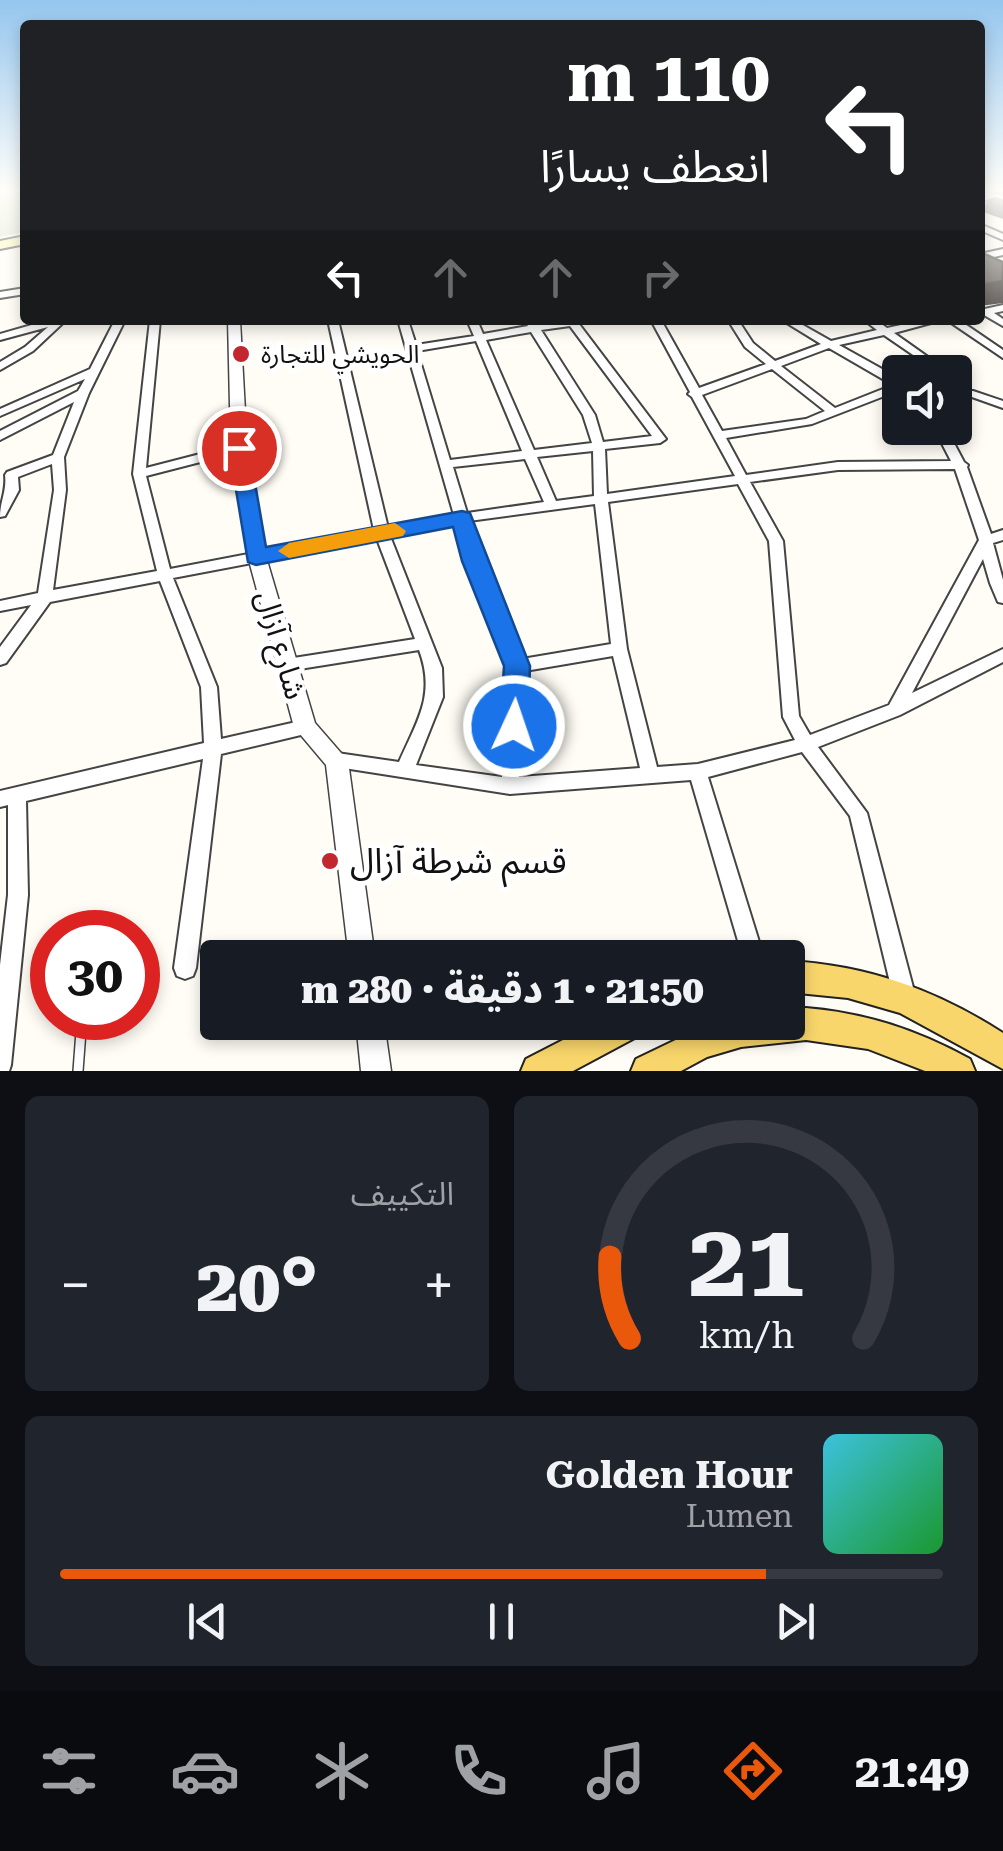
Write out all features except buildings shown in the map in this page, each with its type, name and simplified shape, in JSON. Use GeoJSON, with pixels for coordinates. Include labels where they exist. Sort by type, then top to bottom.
{"type":"FeatureCollection","features":[{"type":"Feature","properties":{"kind":"main road"},"geometry":{"type":"LineString","coordinates":[[805,977],[830,978],[904,995],[966,1027],[1003,1052]]}},
{"type":"Feature","properties":{"kind":"main road"},"geometry":{"type":"LineString","coordinates":[[648,1071],[706,1041],[763,1024],[819,1022],[884,1035],[929,1053],[958,1071]]}},
{"type":"Feature","properties":{"kind":"main road"},"geometry":{"type":"LineString","coordinates":[[538,1071],[599,1040]]}},
{"type":"Feature","properties":{"kind":"street"},"geometry":{"type":"LineString","coordinates":[[0,338],[43,325]]}},
{"type":"Feature","properties":{"kind":"street"},"geometry":{"type":"LineString","coordinates":[[0,367],[29,349],[55,325]]}},
{"type":"Feature","properties":{"kind":"street"},"geometry":{"type":"LineString","coordinates":[[0,659],[45,598],[60,490],[58,457],[91,372],[117,325]]}},
{"type":"Feature","properties":{"kind":"street"},"geometry":{"type":"LineString","coordinates":[[155,325],[140,474],[165,576],[209,687],[213,750],[185,968]]}},
{"type":"Feature","properties":{"kind":"street","name":"شارع آزال"},"geometry":{"type":"LineString","coordinates":[[234,325],[239,448],[256,556],[306,727],[337,761]]}},
{"type":"Feature","properties":{"kind":"street"},"geometry":{"type":"LineString","coordinates":[[335,325],[382,533],[434,668],[435,697],[404,771]]}},
{"type":"Feature","properties":{"kind":"street"},"geometry":{"type":"LineString","coordinates":[[405,325],[474,561],[517,666],[510,786]]}},
{"type":"Feature","properties":{"kind":"street"},"geometry":{"type":"LineString","coordinates":[[475,325],[552,506]]}},
{"type":"Feature","properties":{"kind":"street"},"geometry":{"type":"LineString","coordinates":[[412,349],[482,338],[529,325]]}},
{"type":"Feature","properties":{"kind":"street"},"geometry":{"type":"LineString","coordinates":[[534,325],[588,415],[599,448],[601,500],[619,649],[651,777]]}},
{"type":"Feature","properties":{"kind":"street"},"geometry":{"type":"LineString","coordinates":[[447,464],[660,439],[580,325]]}},
{"type":"Feature","properties":{"kind":"street"},"geometry":{"type":"LineString","coordinates":[[659,325],[776,541],[791,717],[806,744],[858,813],[904,995]]}},
{"type":"Feature","properties":{"kind":"street"},"geometry":{"type":"LineString","coordinates":[[736,325],[749,346],[833,412]]}},
{"type":"Feature","properties":{"kind":"street"},"geometry":{"type":"LineString","coordinates":[[796,325],[882,374]]}},
{"type":"Feature","properties":{"kind":"street"},"geometry":{"type":"LineString","coordinates":[[878,325],[920,355]]}},
{"type":"Feature","properties":{"kind":"street"},"geometry":{"type":"LineString","coordinates":[[694,394],[830,344],[908,325]]}},
{"type":"Feature","properties":{"kind":"street"},"geometry":{"type":"LineString","coordinates":[[960,325],[1003,354]]}},
{"type":"Feature","properties":{"kind":"street"},"geometry":{"type":"LineString","coordinates":[[0,413],[91,372]]}},
{"type":"Feature","properties":{"kind":"street"},"geometry":{"type":"LineString","coordinates":[[0,436],[83,392]]}},
{"type":"Feature","properties":{"kind":"street"},"geometry":{"type":"LineString","coordinates":[[720,434],[808,422],[882,392]]}},
{"type":"Feature","properties":{"kind":"street"},"geometry":{"type":"LineString","coordinates":[[973,394],[1003,405]]}},
{"type":"Feature","properties":{"kind":"street"},"geometry":{"type":"LineString","coordinates":[[950,445],[962,465],[986,540],[993,577],[1003,598]]}},
{"type":"Feature","properties":{"kind":"street"},"geometry":{"type":"LineString","coordinates":[[140,474],[239,448]]}},
{"type":"Feature","properties":{"kind":"street"},"geometry":{"type":"LineString","coordinates":[[0,513],[13,490],[12,475],[58,457]]}},
{"type":"Feature","properties":{"kind":"street"},"geometry":{"type":"LineString","coordinates":[[0,606],[462,518],[838,466],[962,465]]}},
{"type":"Feature","properties":{"kind":"street"},"geometry":{"type":"LineString","coordinates":[[894,710],[986,540],[1003,535]]}},
{"type":"Feature","properties":{"kind":"street"},"geometry":{"type":"LineString","coordinates":[[286,666],[424,643]]}},
{"type":"Feature","properties":{"kind":"street"},"geometry":{"type":"LineString","coordinates":[[517,666],[619,649]]}},
{"type":"Feature","properties":{"kind":"street"},"geometry":{"type":"LineString","coordinates":[[360,940],[337,761],[510,786],[698,772],[806,744],[894,710],[1003,655]]}},
{"type":"Feature","properties":{"kind":"street"},"geometry":{"type":"LineString","coordinates":[[0,1065],[9,899],[8,797],[306,727]]}},
{"type":"Feature","properties":{"kind":"street"},"geometry":{"type":"LineString","coordinates":[[698,772],[749,940]]}},
{"type":"Feature","properties":{"kind":"street"},"geometry":{"type":"LineString","coordinates":[[372,1040],[376,1071]]}},
{"type":"Feature","properties":{"kind":"lane"},"geometry":{"type":"LineString","coordinates":[[78,1071],[80,1040]]}},
{"type":"Feature","properties":{"kind":"slow traffic"},"geometry":{"type":"LineString","coordinates":[[289,551],[395,531]]}},
{"type":"Feature","properties":{"kind":"place","name":"الحويشي للتجارة"},"geometry":{"type":"Point","coordinates":[241,354]}},
{"type":"Feature","properties":{"kind":"place","name":"قسم شرطة آزال"},"geometry":{"type":"Point","coordinates":[330,861]}},
{"type":"Feature","properties":{"kind":"route"},"geometry":{"type":"LineString","coordinates":[[239,448],[256,556],[462,518],[474,561],[517,666],[514,726]]}}]}
